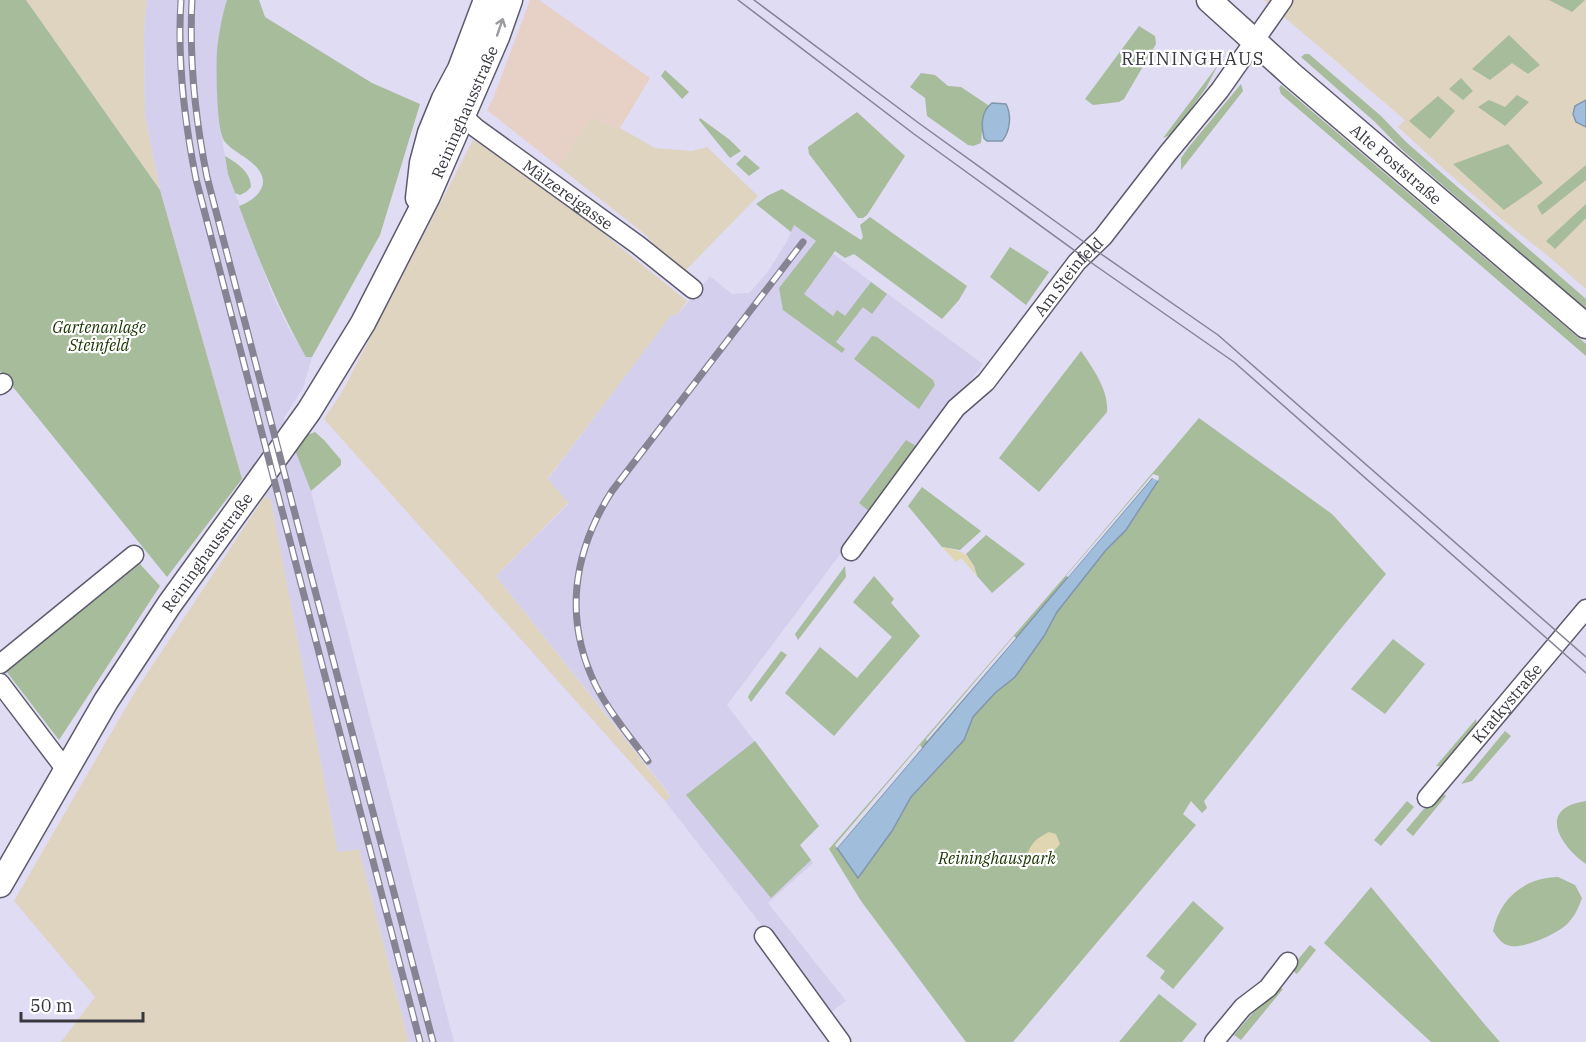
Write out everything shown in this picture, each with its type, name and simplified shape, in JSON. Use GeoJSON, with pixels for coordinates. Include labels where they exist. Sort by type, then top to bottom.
{"type":"FeatureCollection","features":[{"type":"Feature","properties":{"kind":"main road","name":"Reininghausstraße"},"geometry":{"type":"LineString","coordinates":[[415,222],[422,163],[430,133],[460,69],[486,0]]}},
{"type":"Feature","properties":{"kind":"main road","name":"Reininghausstraße"},"geometry":{"type":"LineString","coordinates":[[0,885],[106,701],[169,605],[331,377],[363,323],[415,222],[497,37],[510,0]]}},
{"type":"Feature","properties":{"kind":"main road","name":"Alte Poststraße"},"geometry":{"type":"LineString","coordinates":[[1209,0],[1302,84],[1586,326]]}},
{"type":"Feature","properties":{"kind":"street","name":"Am Steinfeld"},"geometry":{"type":"LineString","coordinates":[[851,551],[956,408],[986,382],[1077,262],[1102,237],[1220,90],[1283,0]]}},
{"type":"Feature","properties":{"kind":"street","name":"Mälzereigasse"},"geometry":{"type":"LineString","coordinates":[[444,99],[476,128],[638,245],[693,289]]}},
{"type":"Feature","properties":{"kind":"street"},"geometry":{"type":"LineString","coordinates":[[0,664],[134,555]]}},
{"type":"Feature","properties":{"kind":"street","name":"Kratkystraße"},"geometry":{"type":"LineString","coordinates":[[1427,798],[1586,609]]}},
{"type":"Feature","properties":{"kind":"street"},"geometry":{"type":"LineString","coordinates":[[0,682],[66,770]]}},
{"type":"Feature","properties":{"kind":"street"},"geometry":{"type":"LineString","coordinates":[[764,936],[841,1042]]}},
{"type":"Feature","properties":{"kind":"street"},"geometry":{"type":"LineString","coordinates":[[1214,1042],[1243,1007],[1268,988],[1288,962]]}},
{"type":"Feature","properties":{"kind":"shaded area"},"geometry":{"type":"Polygon","coordinates":[[[26,0],[147,0],[144,34],[145,115],[160,190],[26,0]]]}},
{"type":"Feature","properties":{"kind":"shaded area"},"geometry":{"type":"Polygon","coordinates":[[[147,0],[227,0],[217,51],[217,98],[228,174],[271,291],[288,327],[306,356],[312,357],[303,388],[284,418],[311,491],[454,1042],[409,1042],[359,849],[338,852],[271,500],[242,479],[160,190],[145,115],[144,34],[147,0]]]}},
{"type":"Feature","properties":{"kind":"shaded area"},"geometry":{"type":"Polygon","coordinates":[[[530,0],[539,0],[650,78],[620,128],[591,118],[558,166],[487,110],[530,0]]]}},
{"type":"Feature","properties":{"kind":"shaded area"},"geometry":{"type":"Polygon","coordinates":[[[1264,0],[1586,0],[1586,289],[1446,171],[1398,127],[1405,120],[1264,0]]]}},
{"type":"Feature","properties":{"kind":"shaded area"},"geometry":{"type":"Polygon","coordinates":[[[591,118],[620,128],[655,148],[692,151],[707,147],[758,196],[683,273],[673,266],[646,235],[558,166],[591,118]]]}},
{"type":"Feature","properties":{"kind":"shaded area"},"geometry":{"type":"Polygon","coordinates":[[[473,140],[496,153],[598,229],[687,301],[676,316],[672,315],[548,478],[569,502],[496,576],[671,797],[665,801],[324,419],[341,394],[473,140]]]}},
{"type":"Feature","properties":{"kind":"shaded area"},"geometry":{"type":"Polygon","coordinates":[[[794,225],[983,364],[727,705],[819,826],[800,845],[813,863],[768,903],[846,1001],[830,1013],[665,801],[671,796],[496,576],[569,503],[548,479],[672,314],[676,316],[710,276],[732,294],[749,293],[767,273],[794,225]]]}},
{"type":"Feature","properties":{"kind":"shaded area"},"geometry":{"type":"Polygon","coordinates":[[[265,496],[271,499],[338,852],[359,849],[409,1042],[61,1042],[95,997],[14,901],[136,690],[265,496]]]}},
{"type":"Feature","properties":{"kind":"green space","name":"Gartenanlage Steinfeld"},"geometry":{"type":"Polygon","coordinates":[[[0,0],[26,0],[160,190],[242,479],[167,577],[0,371],[0,0]]]}},
{"type":"Feature","properties":{"kind":"green space"},"geometry":{"type":"Polygon","coordinates":[[[227,0],[259,0],[265,17],[372,83],[420,104],[380,235],[312,357],[306,357],[286,320],[239,206],[257,195],[262,186],[262,176],[250,161],[225,142],[222,136],[217,98],[217,50],[227,0]]]}},
{"type":"Feature","properties":{"kind":"green space"},"geometry":{"type":"Polygon","coordinates":[[[1549,0],[1585,0],[1572,12],[1549,0]]]}},
{"type":"Feature","properties":{"kind":"green space"},"geometry":{"type":"Polygon","coordinates":[[[1139,26],[1155,36],[1156,44],[1124,99],[1119,102],[1093,105],[1085,99],[1139,26]]]}},
{"type":"Feature","properties":{"kind":"green space"},"geometry":{"type":"Polygon","coordinates":[[[1509,35],[1540,65],[1528,74],[1512,63],[1490,80],[1472,69],[1509,35]]]}},
{"type":"Feature","properties":{"kind":"green space"},"geometry":{"type":"Polygon","coordinates":[[[1309,54],[1381,116],[1406,142],[1586,299],[1586,310],[1400,148],[1375,122],[1301,57],[1309,54]]]}},
{"type":"Feature","properties":{"kind":"green space"},"geometry":{"type":"Polygon","coordinates":[[[1218,65],[1206,88],[1173,134],[1163,138],[1218,65]]]}},
{"type":"Feature","properties":{"kind":"green space"},"geometry":{"type":"Polygon","coordinates":[[[665,70],[689,92],[682,99],[661,76],[665,70]]]}},
{"type":"Feature","properties":{"kind":"green space"},"geometry":{"type":"Polygon","coordinates":[[[921,73],[935,75],[948,86],[961,87],[988,105],[983,118],[981,143],[968,145],[927,116],[925,98],[910,87],[921,73]]]}},
{"type":"Feature","properties":{"kind":"green space"},"geometry":{"type":"Polygon","coordinates":[[[1461,78],[1473,91],[1463,100],[1449,89],[1461,78]]]}},
{"type":"Feature","properties":{"kind":"green space"},"geometry":{"type":"Polygon","coordinates":[[[1241,84],[1243,91],[1181,170],[1181,158],[1241,84]]]}},
{"type":"Feature","properties":{"kind":"green space"},"geometry":{"type":"Polygon","coordinates":[[[1281,85],[1586,344],[1586,356],[1281,94],[1279,88],[1281,85]]]}},
{"type":"Feature","properties":{"kind":"green space"},"geometry":{"type":"Polygon","coordinates":[[[1517,95],[1529,102],[1505,126],[1478,107],[1489,100],[1505,107],[1517,95]]]}},
{"type":"Feature","properties":{"kind":"green space"},"geometry":{"type":"Polygon","coordinates":[[[1438,96],[1455,111],[1430,139],[1409,121],[1438,96]]]}},
{"type":"Feature","properties":{"kind":"green space"},"geometry":{"type":"Polygon","coordinates":[[[857,112],[905,156],[863,218],[858,218],[809,154],[808,147],[857,112]]]}},
{"type":"Feature","properties":{"kind":"green space"},"geometry":{"type":"Polygon","coordinates":[[[700,118],[741,151],[730,158],[699,120],[700,118]]]}},
{"type":"Feature","properties":{"kind":"green space"},"geometry":{"type":"Polygon","coordinates":[[[1508,144],[1543,183],[1504,210],[1453,164],[1508,144]]]}},
{"type":"Feature","properties":{"kind":"green space"},"geometry":{"type":"Polygon","coordinates":[[[745,155],[760,168],[749,176],[736,164],[745,155]]]}},
{"type":"Feature","properties":{"kind":"green space"},"geometry":{"type":"Polygon","coordinates":[[[225,156],[249,177],[251,187],[240,195],[235,193],[228,174],[225,156]]]}},
{"type":"Feature","properties":{"kind":"green space"},"geometry":{"type":"Polygon","coordinates":[[[1586,165],[1586,180],[1542,215],[1537,206],[1586,165]]]}},
{"type":"Feature","properties":{"kind":"green space"},"geometry":{"type":"Polygon","coordinates":[[[782,189],[861,240],[863,237],[860,225],[870,217],[967,286],[959,300],[942,319],[854,254],[845,258],[835,251],[804,294],[833,316],[837,310],[845,316],[871,282],[887,294],[872,314],[863,307],[836,342],[845,349],[842,353],[783,310],[779,288],[816,241],[794,225],[791,232],[756,204],[782,189]]]}},
{"type":"Feature","properties":{"kind":"green space"},"geometry":{"type":"Polygon","coordinates":[[[1586,204],[1586,218],[1555,249],[1546,241],[1586,204]]]}},
{"type":"Feature","properties":{"kind":"green space"},"geometry":{"type":"Polygon","coordinates":[[[1010,247],[1049,272],[1026,305],[990,277],[1010,247]]]}},
{"type":"Feature","properties":{"kind":"green space"},"geometry":{"type":"Polygon","coordinates":[[[872,336],[877,337],[933,380],[935,385],[919,409],[854,359],[872,336]]]}},
{"type":"Feature","properties":{"kind":"green space"},"geometry":{"type":"Polygon","coordinates":[[[1081,351],[1103,388],[1107,412],[1039,492],[999,458],[1081,351]]]}},
{"type":"Feature","properties":{"kind":"green space","name":"Reininghauspark"},"geometry":{"type":"Polygon","coordinates":[[[1199,418],[1332,514],[1386,574],[1204,801],[1207,808],[1202,813],[1191,801],[1183,814],[1196,825],[1013,1042],[966,1042],[861,901],[829,849],[1199,418]]]}},
{"type":"Feature","properties":{"kind":"green space"},"geometry":{"type":"Polygon","coordinates":[[[315,432],[341,460],[341,465],[311,491],[295,450],[307,435],[315,432]]]}},
{"type":"Feature","properties":{"kind":"green space"},"geometry":{"type":"Polygon","coordinates":[[[906,440],[916,446],[871,513],[859,503],[906,440]]]}},
{"type":"Feature","properties":{"kind":"green space"},"geometry":{"type":"Polygon","coordinates":[[[922,487],[981,531],[960,550],[942,547],[908,506],[922,487]]]}},
{"type":"Feature","properties":{"kind":"green space"},"geometry":{"type":"Polygon","coordinates":[[[986,535],[1025,564],[992,593],[977,576],[966,554],[986,535]]]}},
{"type":"Feature","properties":{"kind":"green space"},"geometry":{"type":"Polygon","coordinates":[[[140,564],[160,586],[59,740],[6,671],[140,564]]]}},
{"type":"Feature","properties":{"kind":"green space"},"geometry":{"type":"Polygon","coordinates":[[[845,566],[846,577],[798,640],[795,634],[845,566]]]}},
{"type":"Feature","properties":{"kind":"green space"},"geometry":{"type":"Polygon","coordinates":[[[874,576],[894,599],[891,603],[920,636],[834,736],[785,693],[820,647],[857,678],[892,637],[853,602],[874,576]]]}},
{"type":"Feature","properties":{"kind":"green space"},"geometry":{"type":"Polygon","coordinates":[[[1393,639],[1425,664],[1385,714],[1351,689],[1393,639]]]}},
{"type":"Feature","properties":{"kind":"green space"},"geometry":{"type":"Polygon","coordinates":[[[781,651],[787,655],[751,702],[748,697],[750,693],[781,651]]]}},
{"type":"Feature","properties":{"kind":"green space"},"geometry":{"type":"Polygon","coordinates":[[[1476,719],[1477,726],[1444,767],[1436,766],[1476,719]]]}},
{"type":"Feature","properties":{"kind":"green space"},"geometry":{"type":"Polygon","coordinates":[[[1505,731],[1511,736],[1472,781],[1461,784],[1505,731]]]}},
{"type":"Feature","properties":{"kind":"green space"},"geometry":{"type":"Polygon","coordinates":[[[755,741],[819,826],[800,845],[811,860],[771,898],[686,795],[755,741]]]}},
{"type":"Feature","properties":{"kind":"green space"},"geometry":{"type":"Polygon","coordinates":[[[1439,791],[1446,796],[1413,836],[1406,830],[1439,791]]]}},
{"type":"Feature","properties":{"kind":"green space"},"geometry":{"type":"Polygon","coordinates":[[[1407,801],[1414,807],[1381,846],[1374,840],[1407,801]]]}},
{"type":"Feature","properties":{"kind":"green space"},"geometry":{"type":"Polygon","coordinates":[[[1586,801],[1586,864],[1561,838],[1557,819],[1562,811],[1571,805],[1586,801]]]}},
{"type":"Feature","properties":{"kind":"green space"},"geometry":{"type":"Polygon","coordinates":[[[1558,877],[1575,885],[1582,898],[1571,920],[1554,933],[1531,943],[1517,946],[1503,943],[1493,931],[1496,919],[1508,900],[1515,892],[1534,881],[1558,877]]]}},
{"type":"Feature","properties":{"kind":"green space"},"geometry":{"type":"Polygon","coordinates":[[[1371,887],[1500,1042],[1431,1042],[1324,943],[1371,887]]]}},
{"type":"Feature","properties":{"kind":"green space"},"geometry":{"type":"Polygon","coordinates":[[[1193,901],[1224,928],[1173,989],[1160,978],[1165,971],[1146,956],[1193,901]]]}},
{"type":"Feature","properties":{"kind":"green space"},"geometry":{"type":"Polygon","coordinates":[[[1310,945],[1316,950],[1297,974],[1290,969],[1310,945]]]}},
{"type":"Feature","properties":{"kind":"green space"},"geometry":{"type":"Polygon","coordinates":[[[1275,987],[1283,989],[1241,1040],[1234,1035],[1275,987]]]}},
{"type":"Feature","properties":{"kind":"green space"},"geometry":{"type":"Polygon","coordinates":[[[1159,994],[1197,1024],[1182,1042],[1119,1042],[1159,994]]]}},
{"type":"Feature","properties":{"kind":"sand"},"geometry":{"type":"Polygon","coordinates":[[[942,547],[961,552],[969,558],[977,576],[961,558],[956,562],[942,547]]]}},
{"type":"Feature","properties":{"kind":"sand"},"geometry":{"type":"Polygon","coordinates":[[[1049,832],[1056,834],[1060,844],[1042,865],[1031,866],[1027,862],[1030,847],[1049,832]]]}},
{"type":"Feature","properties":{"kind":"water"},"geometry":{"type":"Polygon","coordinates":[[[1586,100],[1586,127],[1576,122],[1573,114],[1575,106],[1586,100]]]}},
{"type":"Feature","properties":{"kind":"water"},"geometry":{"type":"Polygon","coordinates":[[[992,103],[1006,104],[1008,108],[1008,128],[1002,141],[987,141],[984,138],[983,119],[988,106],[992,103]]]}},
{"type":"Feature","properties":{"kind":"water"},"geometry":{"type":"Polygon","coordinates":[[[1153,477],[1158,481],[1126,530],[1106,550],[1057,612],[1044,636],[1015,677],[995,693],[973,717],[964,740],[911,797],[892,831],[858,878],[837,848],[1153,477]]]}},
{"type":"Feature","properties":{"kind":"pier"},"geometry":{"type":"Polygon","coordinates":[[[1153,474],[1159,476],[1158,481],[1152,478],[1068,577],[1066,576],[1153,474]]]}},
{"type":"Feature","properties":{"kind":"pier"},"geometry":{"type":"Polygon","coordinates":[[[1014,636],[1016,638],[927,741],[926,739],[1014,636]]]}},
{"type":"Feature","properties":{"kind":"pier"},"geometry":{"type":"Polygon","coordinates":[[[920,745],[922,748],[837,848],[835,845],[920,745]]]}},
{"type":"Feature","properties":{"kind":"tram line"},"geometry":{"type":"LineString","coordinates":[[738,0],[914,134],[1096,266],[1234,362],[1586,673]]}},
{"type":"Feature","properties":{"kind":"tram line"},"geometry":{"type":"LineString","coordinates":[[754,0],[920,124],[1218,335],[1586,657]]}},
{"type":"Feature","properties":{"kind":"railway"},"geometry":{"type":"LineString","coordinates":[[181,0],[182,90],[196,179],[420,1042]]}},
{"type":"Feature","properties":{"kind":"railway"},"geometry":{"type":"LineString","coordinates":[[192,0],[191,45],[194,89],[207,177],[433,1042]]}},
{"type":"Feature","properties":{"kind":"railway"},"geometry":{"type":"LineString","coordinates":[[648,761],[620,725],[596,686],[579,636],[576,611],[577,586],[588,538],[612,491],[803,242]]}},
{"type":"Feature","properties":{"kind":"district","name":"REININGHAUS"},"geometry":{"type":"Point","coordinates":[1193,58]}}]}
